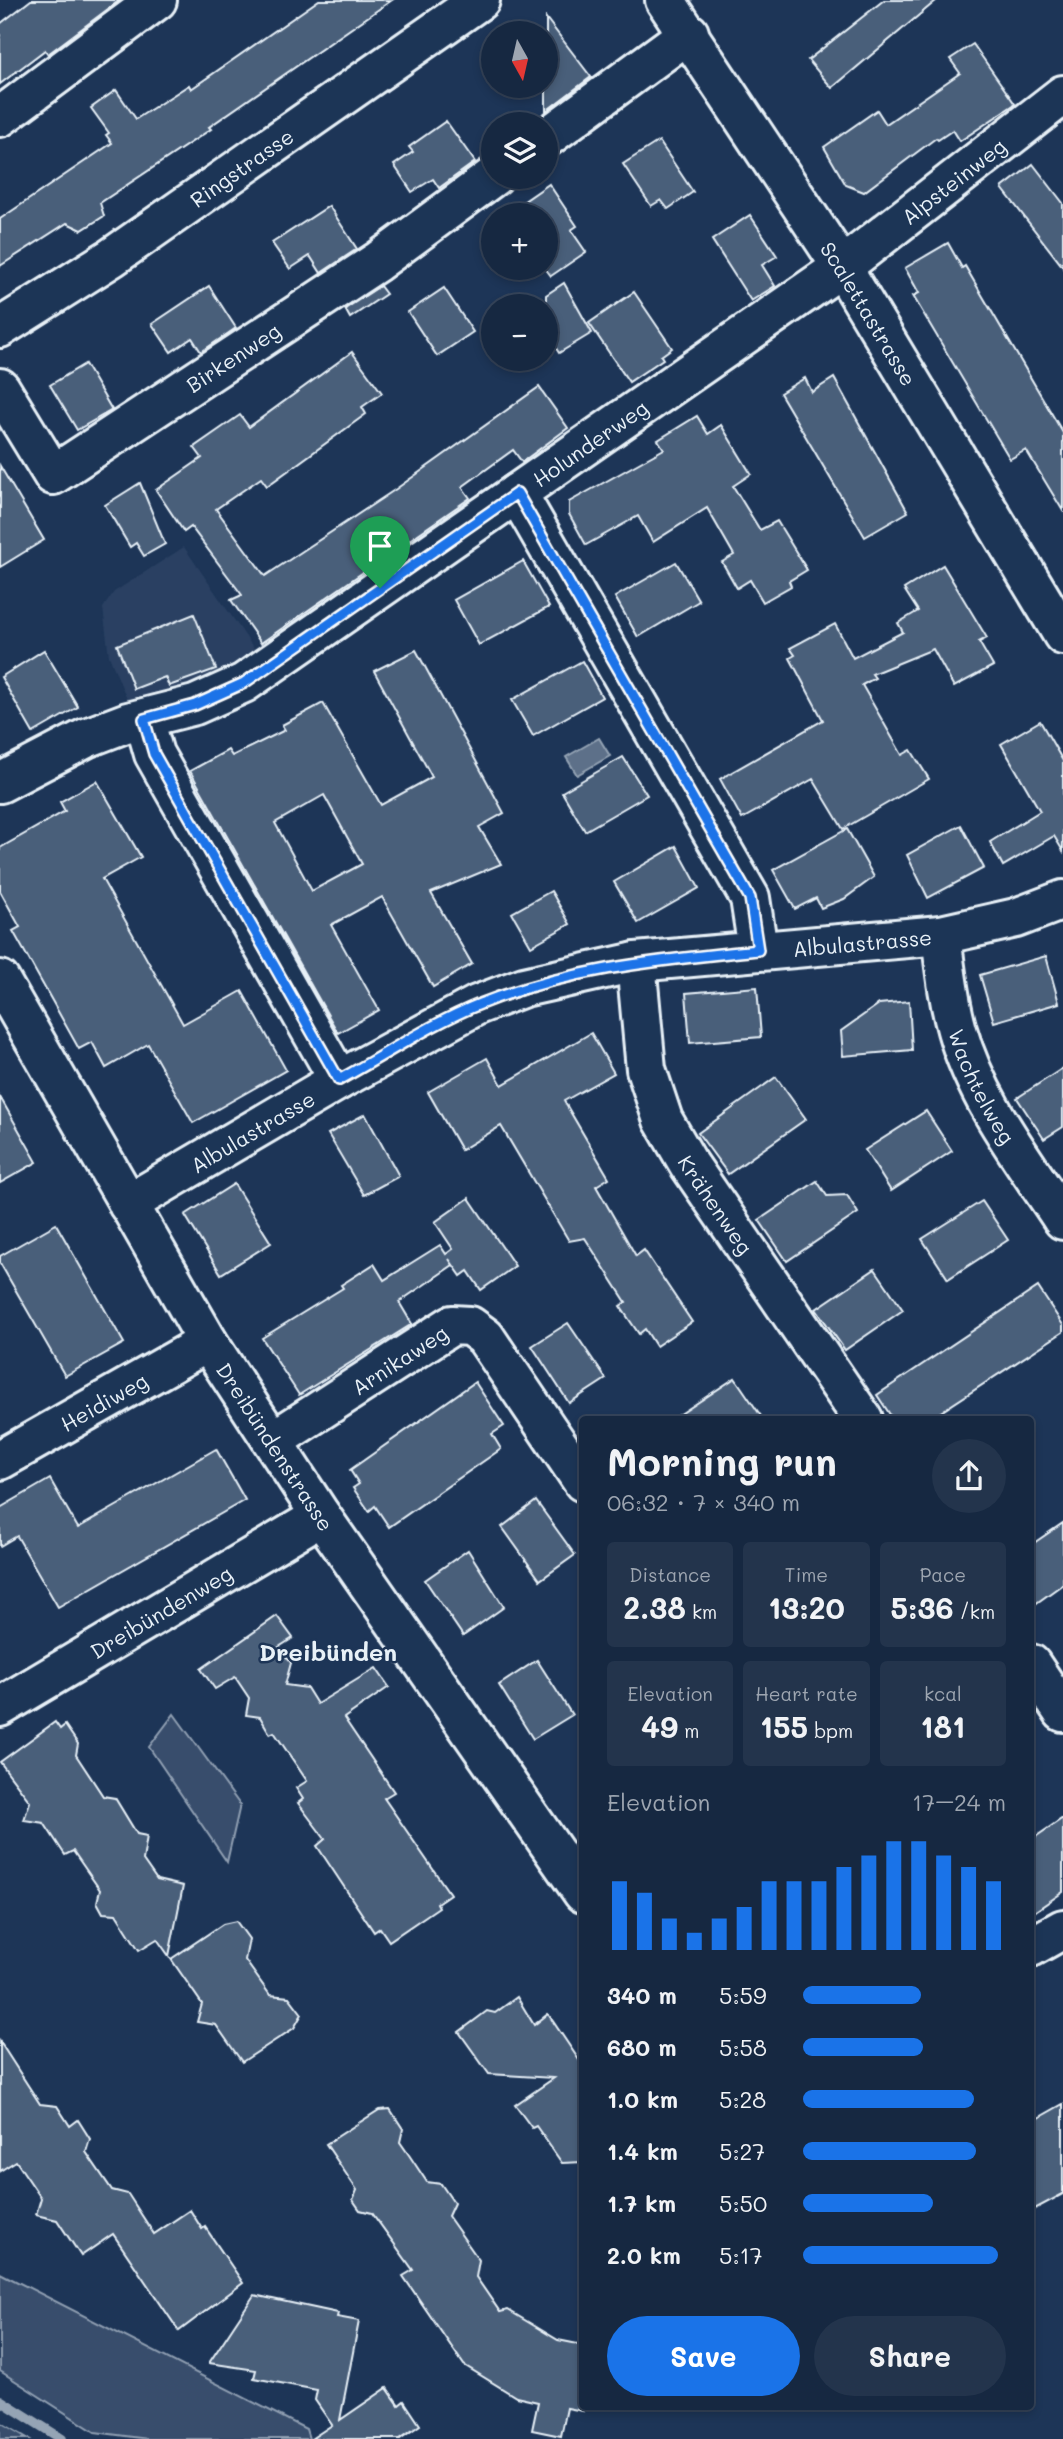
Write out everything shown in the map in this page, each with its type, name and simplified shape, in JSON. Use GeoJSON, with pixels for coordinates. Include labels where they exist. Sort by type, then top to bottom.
{"type":"FeatureCollection","features":[{"type":"Feature","properties":{"kind":"street"},"geometry":{"type":"LineString","coordinates":[[0,117],[156,0]]}},
{"type":"Feature","properties":{"kind":"street","name":"Ringstrasse"},"geometry":{"type":"LineString","coordinates":[[0,328],[111,258],[480,0]]}},
{"type":"Feature","properties":{"kind":"street","name":"Scalettastrasse"},"geometry":{"type":"LineString","coordinates":[[665,0],[690,33],[842,267],[1063,635]]}},
{"type":"Feature","properties":{"kind":"street"},"geometry":{"type":"LineString","coordinates":[[558,129],[690,33]]}},
{"type":"Feature","properties":{"kind":"street","name":"Alpsteinweg"},"geometry":{"type":"LineString","coordinates":[[842,267],[1063,94]]}},
{"type":"Feature","properties":{"kind":"street","name":"Birkenweg"},"geometry":{"type":"LineString","coordinates":[[0,388],[54,475],[377,262],[481,186]]}},
{"type":"Feature","properties":{"kind":"street","name":"Holunderweg"},"geometry":{"type":"LineString","coordinates":[[0,783],[86,738],[195,705],[244,683],[842,267]]}},
{"type":"Feature","properties":{"kind":"street"},"geometry":{"type":"LineString","coordinates":[[517,493],[750,898],[758,950]]}},
{"type":"Feature","properties":{"kind":"street"},"geometry":{"type":"LineString","coordinates":[[144,719],[154,754],[339,1080]]}},
{"type":"Feature","properties":{"kind":"street","name":"Albulastrasse"},"geometry":{"type":"LineString","coordinates":[[128,1204],[339,1080],[477,1005],[561,977],[636,962],[941,935],[1016,918],[1063,900]]}},
{"type":"Feature","properties":{"kind":"street","name":"Wachtelweg"},"geometry":{"type":"LineString","coordinates":[[941,935],[957,1029],[972,1072],[991,1112],[1063,1220]]}},
{"type":"Feature","properties":{"kind":"street","name":"Krähenweg"},"geometry":{"type":"LineString","coordinates":[[636,962],[646,1069],[663,1120],[688,1163],[861,1416]]}},
{"type":"Feature","properties":{"kind":"street","name":"Dreibündenstrasse"},"geometry":{"type":"LineString","coordinates":[[0,980],[9,1019],[128,1204],[208,1342],[321,1516],[579,1887]]}},
{"type":"Feature","properties":{"kind":"street","name":"Arnikaweg"},"geometry":{"type":"LineString","coordinates":[[274,1440],[452,1325],[470,1326],[485,1337],[579,1476]]}},
{"type":"Feature","properties":{"kind":"street","name":"Heidiweg"},"geometry":{"type":"LineString","coordinates":[[0,1460],[208,1342]]}},
{"type":"Feature","properties":{"kind":"street","name":"Dreibündenweg"},"geometry":{"type":"LineString","coordinates":[[0,1707],[321,1516]]}},
{"type":"Feature","properties":{"kind":"street"},"geometry":{"type":"LineString","coordinates":[[1034,1668],[1063,1712]]}},
{"type":"Feature","properties":{"kind":"street"},"geometry":{"type":"LineString","coordinates":[[1034,1945],[1063,1929]]}},
{"type":"Feature","properties":{"kind":"shaded area"},"geometry":{"type":"Polygon","coordinates":[[[184,547],[259,656],[203,689],[131,709],[109,656],[103,608],[114,592],[184,547]]]}},
{"type":"Feature","properties":{"kind":"shaded area"},"geometry":{"type":"Polygon","coordinates":[[[599,738],[610,756],[577,775],[566,757],[599,738]]]}},
{"type":"Feature","properties":{"kind":"shaded area"},"geometry":{"type":"Polygon","coordinates":[[[174,1714],[240,1805],[227,1862],[149,1747],[174,1714]]]}},
{"type":"Feature","properties":{"kind":"shaded area"},"geometry":{"type":"Polygon","coordinates":[[[0,2273],[306,2429],[309,2439],[148,2439],[95,2432],[0,2371],[0,2273]]]}},
{"type":"Feature","properties":{"kind":"shaded area"},"geometry":{"type":"Polygon","coordinates":[[[0,2422],[29,2439],[0,2439],[0,2422]]]}},
{"type":"Feature","properties":{"kind":"building"},"geometry":{"type":"Polygon","coordinates":[[[31,0],[120,0],[48,54],[45,50],[0,84],[0,24],[31,0]]]}},
{"type":"Feature","properties":{"kind":"building"},"geometry":{"type":"Polygon","coordinates":[[[319,0],[392,0],[209,127],[211,129],[100,203],[104,216],[82,230],[67,223],[0,266],[0,219],[112,143],[106,135],[109,133],[91,108],[116,90],[136,119],[189,85],[191,89],[319,0]]]}},
{"type":"Feature","properties":{"kind":"building"},"geometry":{"type":"Polygon","coordinates":[[[884,0],[937,0],[832,88],[808,60],[884,0]]]}},
{"type":"Feature","properties":{"kind":"building"},"geometry":{"type":"Polygon","coordinates":[[[558,34],[591,77],[546,111],[546,98],[558,98],[558,34]]]}},
{"type":"Feature","properties":{"kind":"building"},"geometry":{"type":"Polygon","coordinates":[[[973,44],[1015,104],[960,141],[953,130],[938,140],[936,138],[864,192],[846,185],[824,147],[877,110],[886,124],[960,73],[950,59],[973,44]]]}},
{"type":"Feature","properties":{"kind":"building"},"geometry":{"type":"Polygon","coordinates":[[[446,121],[475,162],[439,188],[433,179],[412,192],[394,165],[413,152],[409,147],[446,121]]]}},
{"type":"Feature","properties":{"kind":"building"},"geometry":{"type":"Polygon","coordinates":[[[659,141],[693,192],[668,209],[661,200],[651,206],[623,164],[659,141]]]}},
{"type":"Feature","properties":{"kind":"building"},"geometry":{"type":"Polygon","coordinates":[[[1033,164],[1063,203],[1063,267],[1002,188],[1033,164]]]}},
{"type":"Feature","properties":{"kind":"building"},"geometry":{"type":"Polygon","coordinates":[[[542,189],[552,189],[577,226],[571,230],[586,252],[558,271],[558,203],[521,203],[542,189]]]}},
{"type":"Feature","properties":{"kind":"building"},"geometry":{"type":"Polygon","coordinates":[[[329,206],[357,249],[321,273],[310,256],[290,269],[272,243],[329,206]]]}},
{"type":"Feature","properties":{"kind":"building"},"geometry":{"type":"Polygon","coordinates":[[[750,215],[777,256],[762,265],[775,286],[751,301],[712,240],[750,215]]]}},
{"type":"Feature","properties":{"kind":"building"},"geometry":{"type":"Polygon","coordinates":[[[948,243],[962,268],[965,266],[1063,433],[1063,511],[1026,450],[1010,459],[913,296],[919,293],[905,268],[948,243]]]}},
{"type":"Feature","properties":{"kind":"building"},"geometry":{"type":"Polygon","coordinates":[[[564,283],[592,333],[559,353],[558,294],[548,294],[564,283]]]}},
{"type":"Feature","properties":{"kind":"building"},"geometry":{"type":"Polygon","coordinates":[[[209,286],[236,328],[201,352],[192,338],[171,352],[152,324],[209,286]]]}},
{"type":"Feature","properties":{"kind":"building"},"geometry":{"type":"Polygon","coordinates":[[[380,286],[386,294],[350,318],[345,309],[380,286]]]}},
{"type":"Feature","properties":{"kind":"building"},"geometry":{"type":"Polygon","coordinates":[[[444,288],[473,332],[437,356],[408,312],[444,288]]]}},
{"type":"Feature","properties":{"kind":"building"},"geometry":{"type":"Polygon","coordinates":[[[634,292],[672,348],[661,356],[663,359],[629,382],[589,323],[634,292]]]}},
{"type":"Feature","properties":{"kind":"building"},"geometry":{"type":"Polygon","coordinates":[[[352,352],[382,393],[362,407],[366,414],[267,486],[261,478],[216,509],[265,576],[396,489],[539,387],[568,428],[522,462],[513,450],[462,487],[470,498],[261,643],[231,600],[242,595],[191,527],[184,532],[156,490],[202,458],[194,447],[240,415],[249,427],[352,352]]]}},
{"type":"Feature","properties":{"kind":"building"},"geometry":{"type":"Polygon","coordinates":[[[85,364],[112,410],[77,430],[50,385],[85,364]]]}},
{"type":"Feature","properties":{"kind":"building"},"geometry":{"type":"Polygon","coordinates":[[[805,378],[812,392],[834,378],[908,512],[865,537],[780,393],[805,378]]]}},
{"type":"Feature","properties":{"kind":"building"},"geometry":{"type":"Polygon","coordinates":[[[697,416],[708,434],[721,425],[751,474],[733,486],[760,530],[777,521],[807,570],[789,581],[791,586],[763,602],[750,580],[737,588],[722,562],[734,555],[707,508],[653,542],[638,516],[586,545],[569,514],[569,502],[664,449],[658,440],[697,416]]]}},
{"type":"Feature","properties":{"kind":"building"},"geometry":{"type":"Polygon","coordinates":[[[0,466],[44,540],[0,567],[0,466]]]}},
{"type":"Feature","properties":{"kind":"building"},"geometry":{"type":"Polygon","coordinates":[[[140,483],[165,544],[144,556],[136,543],[130,547],[105,505],[140,483]]]}},
{"type":"Feature","properties":{"kind":"building"},"geometry":{"type":"Polygon","coordinates":[[[523,561],[549,607],[479,645],[454,600],[523,561]]]}},
{"type":"Feature","properties":{"kind":"building"},"geometry":{"type":"Polygon","coordinates":[[[676,562],[699,601],[638,637],[615,597],[676,562]]]}},
{"type":"Feature","properties":{"kind":"building"},"geometry":{"type":"Polygon","coordinates":[[[943,565],[987,638],[979,642],[993,666],[954,687],[933,649],[872,674],[875,678],[862,685],[902,755],[911,750],[929,779],[843,829],[813,779],[742,819],[720,779],[823,720],[790,658],[795,655],[790,648],[835,624],[853,658],[903,632],[898,623],[918,611],[904,589],[943,565]]]}},
{"type":"Feature","properties":{"kind":"building"},"geometry":{"type":"Polygon","coordinates":[[[194,614],[216,669],[169,686],[165,677],[134,689],[117,645],[194,614]]]}},
{"type":"Feature","properties":{"kind":"building"},"geometry":{"type":"Polygon","coordinates":[[[44,650],[78,707],[33,733],[1,677],[44,650]]]}},
{"type":"Feature","properties":{"kind":"building"},"geometry":{"type":"Polygon","coordinates":[[[416,650],[504,813],[479,827],[501,864],[431,893],[472,964],[433,987],[382,897],[331,925],[379,1010],[338,1033],[190,771],[228,750],[232,756],[285,730],[282,725],[323,703],[381,805],[432,777],[374,671],[416,650]],[[324,795],[275,823],[312,891],[362,864],[324,795]]]}},
{"type":"Feature","properties":{"kind":"building"},"geometry":{"type":"Polygon","coordinates":[[[582,661],[602,697],[533,736],[512,700],[582,661]]]}},
{"type":"Feature","properties":{"kind":"building"},"geometry":{"type":"Polygon","coordinates":[[[1040,721],[1063,761],[1063,851],[1054,836],[1003,866],[990,842],[1040,811],[1001,744],[1040,721]]]}},
{"type":"Feature","properties":{"kind":"building"},"geometry":{"type":"Polygon","coordinates":[[[623,757],[647,795],[585,831],[562,792],[623,757]]]}},
{"type":"Feature","properties":{"kind":"building"},"geometry":{"type":"Polygon","coordinates":[[[97,781],[141,857],[102,879],[183,1024],[242,991],[286,1070],[193,1123],[148,1044],[106,1068],[92,1042],[79,1049],[13,931],[20,927],[0,891],[0,848],[65,811],[60,802],[97,781]]]}},
{"type":"Feature","properties":{"kind":"building"},"geometry":{"type":"Polygon","coordinates":[[[961,825],[984,868],[928,898],[907,855],[961,825]]]}},
{"type":"Feature","properties":{"kind":"building"},"geometry":{"type":"Polygon","coordinates":[[[847,829],[874,877],[844,899],[821,908],[816,898],[795,909],[773,870],[847,829]]]}},
{"type":"Feature","properties":{"kind":"building"},"geometry":{"type":"Polygon","coordinates":[[[676,846],[699,888],[638,923],[614,882],[676,846]]]}},
{"type":"Feature","properties":{"kind":"building"},"geometry":{"type":"Polygon","coordinates":[[[551,891],[570,924],[531,946],[512,913],[551,891]]]}},
{"type":"Feature","properties":{"kind":"building"},"geometry":{"type":"Polygon","coordinates":[[[1046,956],[1059,1003],[994,1022],[980,975],[1046,956]]]}},
{"type":"Feature","properties":{"kind":"building"},"geometry":{"type":"Polygon","coordinates":[[[757,987],[761,1037],[690,1043],[686,993],[757,987]]]}},
{"type":"Feature","properties":{"kind":"building"},"geometry":{"type":"Polygon","coordinates":[[[909,1001],[912,1050],[843,1056],[841,1031],[879,1004],[909,1001]]]}},
{"type":"Feature","properties":{"kind":"building"},"geometry":{"type":"Polygon","coordinates":[[[591,1033],[614,1073],[564,1101],[609,1178],[596,1186],[636,1256],[644,1250],[692,1322],[656,1346],[645,1329],[639,1334],[620,1306],[626,1302],[585,1238],[569,1241],[501,1126],[461,1150],[428,1092],[487,1058],[502,1085],[591,1033]]]}},
{"type":"Feature","properties":{"kind":"building"},"geometry":{"type":"Polygon","coordinates":[[[1063,1068],[1063,1127],[1044,1139],[1017,1098],[1063,1068]]]}},
{"type":"Feature","properties":{"kind":"building"},"geometry":{"type":"Polygon","coordinates":[[[776,1077],[806,1119],[728,1174],[698,1133],[776,1077]]]}},
{"type":"Feature","properties":{"kind":"building"},"geometry":{"type":"Polygon","coordinates":[[[0,1097],[37,1162],[0,1183],[0,1097]]]}},
{"type":"Feature","properties":{"kind":"building"},"geometry":{"type":"Polygon","coordinates":[[[926,1111],[952,1151],[891,1191],[865,1150],[926,1111]]]}},
{"type":"Feature","properties":{"kind":"building"},"geometry":{"type":"Polygon","coordinates":[[[365,1114],[399,1176],[364,1195],[328,1134],[365,1114]]]}},
{"type":"Feature","properties":{"kind":"building"},"geometry":{"type":"Polygon","coordinates":[[[817,1181],[827,1196],[847,1195],[858,1213],[787,1261],[759,1220],[817,1181]]]}},
{"type":"Feature","properties":{"kind":"building"},"geometry":{"type":"Polygon","coordinates":[[[234,1184],[271,1243],[221,1274],[185,1215],[234,1184]]]}},
{"type":"Feature","properties":{"kind":"building"},"geometry":{"type":"Polygon","coordinates":[[[469,1198],[515,1266],[481,1290],[468,1271],[461,1276],[449,1259],[453,1265],[399,1302],[412,1324],[299,1395],[262,1338],[343,1288],[341,1285],[374,1264],[384,1280],[440,1245],[446,1254],[453,1249],[435,1222],[469,1198]]]}},
{"type":"Feature","properties":{"kind":"building"},"geometry":{"type":"Polygon","coordinates":[[[982,1201],[1008,1240],[948,1279],[922,1239],[982,1201]]]}},
{"type":"Feature","properties":{"kind":"building"},"geometry":{"type":"Polygon","coordinates":[[[56,1224],[124,1343],[65,1376],[0,1263],[0,1256],[56,1224]]]}},
{"type":"Feature","properties":{"kind":"building"},"geometry":{"type":"Polygon","coordinates":[[[875,1269],[903,1310],[845,1350],[816,1309],[875,1269]]]}},
{"type":"Feature","properties":{"kind":"building"},"geometry":{"type":"Polygon","coordinates":[[[1038,1287],[1063,1325],[1063,1332],[935,1416],[891,1416],[877,1395],[1038,1287]]]}},
{"type":"Feature","properties":{"kind":"building"},"geometry":{"type":"Polygon","coordinates":[[[568,1323],[606,1379],[569,1403],[532,1346],[568,1323]]]}},
{"type":"Feature","properties":{"kind":"building"},"geometry":{"type":"Polygon","coordinates":[[[735,1378],[761,1416],[678,1416],[735,1378]]]}},
{"type":"Feature","properties":{"kind":"building"},"geometry":{"type":"Polygon","coordinates":[[[475,1382],[504,1426],[492,1434],[501,1449],[389,1527],[375,1506],[369,1511],[353,1488],[359,1484],[350,1470],[475,1382]]]}},
{"type":"Feature","properties":{"kind":"building"},"geometry":{"type":"Polygon","coordinates":[[[216,1449],[245,1500],[58,1607],[17,1536],[0,1546],[0,1508],[50,1479],[78,1528],[216,1449]]]}},
{"type":"Feature","properties":{"kind":"building"},"geometry":{"type":"Polygon","coordinates":[[[536,1501],[575,1555],[540,1580],[502,1527],[536,1501]]]}},
{"type":"Feature","properties":{"kind":"building"},"geometry":{"type":"Polygon","coordinates":[[[1063,1523],[1063,1584],[1034,1605],[1034,1543],[1063,1523]]]}},
{"type":"Feature","properties":{"kind":"building"},"geometry":{"type":"Polygon","coordinates":[[[468,1550],[504,1607],[463,1636],[425,1580],[468,1550]]]}},
{"type":"Feature","properties":{"kind":"building"},"geometry":{"type":"Polygon","coordinates":[[[277,1616],[293,1638],[279,1647],[291,1663],[285,1685],[307,1688],[317,1704],[376,1668],[389,1687],[344,1718],[394,1792],[384,1798],[450,1894],[437,1903],[439,1907],[389,1941],[380,1928],[374,1932],[317,1846],[325,1839],[298,1803],[303,1799],[296,1788],[307,1781],[274,1732],[270,1734],[260,1717],[246,1715],[249,1698],[235,1677],[215,1689],[201,1669],[277,1616]]]}},
{"type":"Feature","properties":{"kind":"building"},"geometry":{"type":"Polygon","coordinates":[[[537,1660],[572,1715],[533,1739],[499,1685],[537,1660]]]}},
{"type":"Feature","properties":{"kind":"building"},"geometry":{"type":"Polygon","coordinates":[[[55,1722],[60,1729],[65,1725],[78,1744],[76,1755],[103,1796],[115,1798],[137,1834],[147,1836],[143,1860],[157,1880],[183,1886],[169,1956],[157,1939],[139,1950],[116,1914],[103,1913],[97,1902],[100,1890],[73,1851],[65,1855],[44,1823],[24,1820],[30,1802],[0,1762],[55,1722]]]}},
{"type":"Feature","properties":{"kind":"building"},"geometry":{"type":"Polygon","coordinates":[[[1063,1818],[1063,1892],[1034,1912],[1034,1838],[1063,1818]]]}},
{"type":"Feature","properties":{"kind":"building"},"geometry":{"type":"Polygon","coordinates":[[[236,1921],[249,1939],[245,1960],[270,1995],[289,1997],[302,2014],[294,2028],[242,2062],[216,2025],[197,2022],[202,2004],[171,1959],[223,1924],[236,1921]]]}},
{"type":"Feature","properties":{"kind":"building"},"geometry":{"type":"Polygon","coordinates":[[[517,1997],[534,2025],[548,2014],[579,2060],[579,2162],[562,2163],[536,2126],[532,2128],[515,2105],[554,2078],[489,2074],[459,2032],[487,2011],[495,2013],[517,1997]]]}},
{"type":"Feature","properties":{"kind":"building"},"geometry":{"type":"Polygon","coordinates":[[[0,2042],[40,2104],[57,2106],[70,2126],[78,2120],[90,2139],[86,2152],[112,2190],[128,2194],[154,2234],[190,2210],[202,2229],[205,2227],[243,2283],[179,2331],[113,2234],[81,2256],[57,2220],[36,2215],[41,2198],[16,2161],[0,2171],[0,2042]]]}},
{"type":"Feature","properties":{"kind":"building"},"geometry":{"type":"Polygon","coordinates":[[[1063,2104],[1063,2194],[1034,2209],[1034,2120],[1063,2104]]]}},
{"type":"Feature","properties":{"kind":"building"},"geometry":{"type":"Polygon","coordinates":[[[390,2109],[403,2129],[400,2142],[427,2182],[441,2184],[454,2203],[448,2216],[479,2260],[476,2277],[500,2312],[508,2310],[558,2340],[579,2344],[579,2410],[583,2411],[567,2408],[561,2436],[532,2430],[538,2402],[516,2397],[464,2365],[403,2276],[413,2270],[372,2213],[360,2210],[353,2200],[357,2190],[326,2144],[379,2110],[390,2109]]]}},
{"type":"Feature","properties":{"kind":"building"},"geometry":{"type":"Polygon","coordinates":[[[254,2295],[338,2313],[337,2317],[359,2321],[340,2420],[387,2388],[399,2405],[404,2401],[420,2425],[400,2439],[311,2439],[332,2425],[315,2400],[317,2390],[254,2378],[256,2370],[209,2363],[254,2295]]]}},
{"type":"Feature","properties":{"kind":"waterway"},"geometry":{"type":"LineString","coordinates":[[0,2400],[62,2439]]}},
{"type":"Feature","properties":{"kind":"district","name":"Dreibünden"},"geometry":{"type":"Point","coordinates":[328,1651]}},
{"type":"Feature","properties":{"kind":"route"},"geometry":{"type":"LineString","coordinates":[[517,493],[750,898],[758,950],[636,962],[524,987],[477,1005],[339,1080],[154,754],[144,719],[195,705],[244,683],[380,588],[517,493]]}}]}
